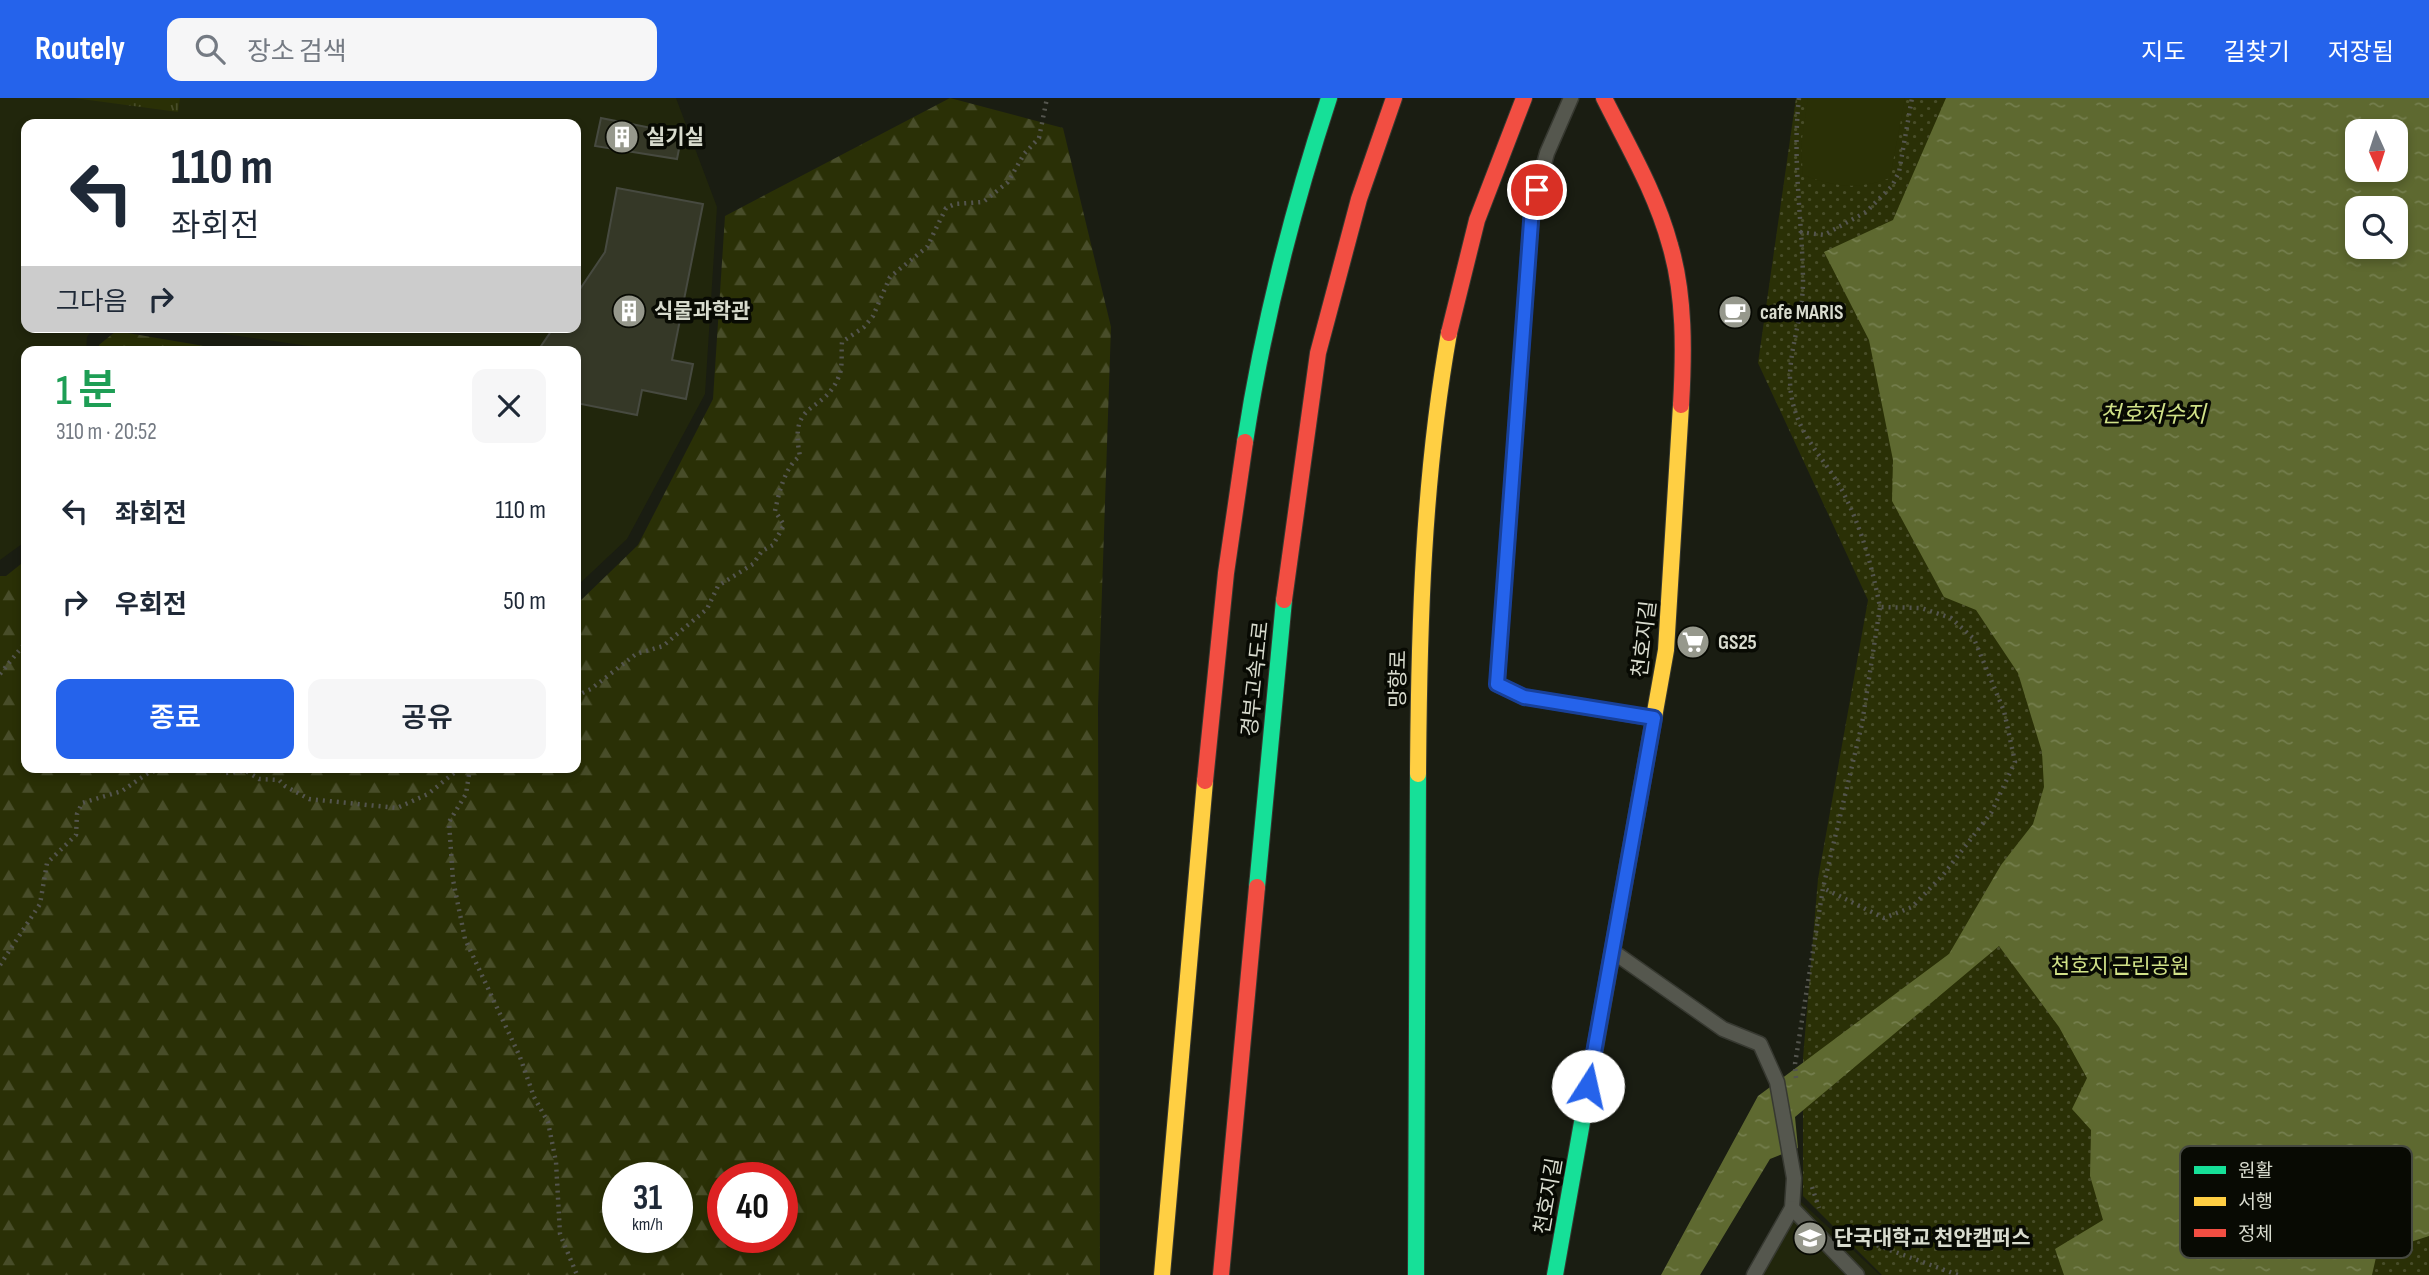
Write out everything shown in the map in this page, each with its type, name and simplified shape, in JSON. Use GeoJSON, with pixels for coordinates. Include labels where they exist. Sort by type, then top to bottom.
{"type":"FeatureCollection","features":[{"type":"Feature","properties":{"kind":"main road","name":"경부고속도로"},"geometry":{"type":"LineString","coordinates":[[1161,1275],[1192,906],[1226,573],[1255,376],[1294,204],[1329,98]]}},
{"type":"Feature","properties":{"kind":"main road","name":"경부고속도로"},"geometry":{"type":"LineString","coordinates":[[1221,1275],[1287,564],[1318,353],[1359,199],[1394,98]]}},
{"type":"Feature","properties":{"kind":"main road","name":"망향로"},"geometry":{"type":"LineString","coordinates":[[1416,1275],[1419,667],[1428,475],[1447,343],[1471,238],[1497,161],[1524,98]]}},
{"type":"Feature","properties":{"kind":"main road","name":"천호지길"},"geometry":{"type":"LineString","coordinates":[[1555,1275],[1666,650],[1682,385],[1681,306],[1671,246],[1656,202],[1604,98]]}},
{"type":"Feature","properties":{"kind":"lane"},"geometry":{"type":"LineString","coordinates":[[1571,98],[1547,153],[1532,208],[1497,684],[1524,697],[1654,718]]}},
{"type":"Feature","properties":{"kind":"lane"},"geometry":{"type":"LineString","coordinates":[[1612,951],[1723,1029],[1760,1044],[1777,1082],[1802,1177],[1793,1208],[1754,1275]]}},
{"type":"Feature","properties":{"kind":"lane"},"geometry":{"type":"LineString","coordinates":[[1793,1208],[1857,1275]]}},
{"type":"Feature","properties":{"kind":"path"},"geometry":{"type":"LineString","coordinates":[[581,694],[636,654],[663,646],[707,609],[718,586],[754,564],[762,551],[779,538],[784,525],[775,511],[791,463],[800,456],[795,431],[804,414],[826,395],[839,376],[842,342],[864,327],[873,316],[890,277],[926,247],[946,208],[956,204],[983,202],[1008,182],[1024,154],[1039,138],[1048,98]]}},
{"type":"Feature","properties":{"kind":"path"},"geometry":{"type":"LineString","coordinates":[[1795,1064],[1823,888],[1862,724],[1880,607],[1871,561],[1859,527],[1842,490],[1798,420],[1787,376],[1804,281],[1794,151],[1799,98]]}},
{"type":"Feature","properties":{"kind":"path"},"geometry":{"type":"LineString","coordinates":[[1800,232],[1824,235],[1866,212],[1892,186],[1899,172],[1912,98]]}},
{"type":"Feature","properties":{"kind":"path"},"geometry":{"type":"LineString","coordinates":[[1823,888],[1884,918],[1912,907],[1943,875],[1991,813],[2015,762],[2004,711],[1974,639],[1951,618],[1921,608],[1880,607]]}},
{"type":"Feature","properties":{"kind":"path"},"geometry":{"type":"LineString","coordinates":[[0,674],[21,648]]}},
{"type":"Feature","properties":{"kind":"path"},"geometry":{"type":"LineString","coordinates":[[0,965],[40,904],[47,863],[76,835],[77,814],[82,803],[122,791],[148,773]]}},
{"type":"Feature","properties":{"kind":"path"},"geometry":{"type":"LineString","coordinates":[[249,773],[259,779],[279,779],[285,786],[309,799],[397,808],[428,794],[454,773]]}},
{"type":"Feature","properties":{"kind":"path"},"geometry":{"type":"LineString","coordinates":[[469,773],[466,794],[449,821],[453,880],[465,939],[520,1057],[534,1097],[548,1122],[556,1161],[560,1234],[577,1275]]}},
{"type":"Feature","properties":{"kind":"path"},"geometry":{"type":"LineString","coordinates":[[1802,1177],[1821,1217]]}},
{"type":"Feature","properties":{"kind":"path"},"geometry":{"type":"LineString","coordinates":[[1831,1223],[1849,1236],[1958,1275]]}},
{"type":"Feature","properties":{"kind":"shaded area"},"geometry":{"type":"Polygon","coordinates":[[[0,98],[676,98],[717,207],[705,394],[627,539],[581,582],[581,346],[309,346],[217,333],[581,333],[581,119],[21,119],[21,333],[90,333],[86,346],[21,346],[21,545],[0,560],[0,98]]]}},
{"type":"Feature","properties":{"kind":"shaded area","name":"단국대학교 천안캠퍼스"},"geometry":{"type":"Polygon","coordinates":[[[1800,1201],[1880,1275],[1761,1275],[1800,1201]]]}},
{"type":"Feature","properties":{"kind":"green space"},"geometry":{"type":"Polygon","coordinates":[[[74,98],[180,98],[178,112],[74,98]]]}},
{"type":"Feature","properties":{"kind":"green space"},"geometry":{"type":"Polygon","coordinates":[[[950,98],[1063,128],[1111,327],[1098,708],[1100,1275],[0,1275],[0,576],[6,576],[21,564],[21,773],[581,773],[581,600],[638,545],[713,399],[725,216],[950,98]]]}},
{"type":"Feature","properties":{"kind":"green space","name":"천호저수지"},"geometry":{"type":"Polygon","coordinates":[[[1796,98],[2429,98],[2429,1275],[1882,1275],[1803,1196],[1803,1058],[1818,879],[1868,600],[1758,363],[1796,98]]]}},
{"type":"Feature","properties":{"kind":"green space"},"geometry":{"type":"Polygon","coordinates":[[[1808,98],[1905,98],[1890,178],[1846,186],[1803,175],[1801,146],[1808,98]]]}},
{"type":"Feature","properties":{"kind":"green space"},"geometry":{"type":"Polygon","coordinates":[[[114,333],[128,333],[204,346],[99,346],[114,333]]]}},
{"type":"Feature","properties":{"kind":"water","name":"천호저수지"},"geometry":{"type":"Polygon","coordinates":[[[1946,98],[2429,98],[2429,1236],[2412,1242],[2412,1146],[2180,1146],[2180,1258],[2376,1258],[2372,1275],[2064,1275],[2055,1249],[2103,1220],[2090,1176],[2091,1130],[2072,1109],[2087,1078],[2059,1027],[1999,946],[1795,1117],[1798,1148],[1770,1159],[1700,1275],[1661,1275],[1758,1096],[1949,954],[2001,865],[2033,824],[2044,787],[2042,752],[2018,673],[1976,610],[1944,597],[1892,501],[1893,460],[1869,340],[1824,252],[1893,220],[1946,98]]]}},
{"type":"Feature","properties":{"kind":"building","name":"실기실"},"geometry":{"type":"Polygon","coordinates":[[[601,118],[682,134],[677,159],[595,146],[601,118]]]}},
{"type":"Feature","properties":{"kind":"building","name":"식물과학관"},"geometry":{"type":"Polygon","coordinates":[[[617,188],[703,204],[672,360],[693,364],[686,399],[642,390],[637,415],[581,404],[581,346],[541,346],[550,333],[581,333],[581,288],[605,252],[617,188]]]}},
{"type":"Feature","properties":{"kind":"traffic: fast"},"geometry":{"type":"LineString","coordinates":[[1245,442],[1280,268],[1329,98]]}},
{"type":"Feature","properties":{"kind":"traffic: fast"},"geometry":{"type":"LineString","coordinates":[[1257,887],[1284,600]]}},
{"type":"Feature","properties":{"kind":"traffic: fast"},"geometry":{"type":"LineString","coordinates":[[1416,1275],[1418,774]]}},
{"type":"Feature","properties":{"kind":"traffic: fast"},"geometry":{"type":"LineString","coordinates":[[1555,1275],[1604,998]]}},
{"type":"Feature","properties":{"kind":"traffic: slow"},"geometry":{"type":"LineString","coordinates":[[1418,774],[1424,553],[1433,443],[1449,333]]}},
{"type":"Feature","properties":{"kind":"traffic: slow"},"geometry":{"type":"LineString","coordinates":[[1604,998],[1666,650],[1681,405]]}},
{"type":"Feature","properties":{"kind":"traffic: slow"},"geometry":{"type":"LineString","coordinates":[[1162,1275],[1205,781]]}},
{"type":"Feature","properties":{"kind":"traffic: jam"},"geometry":{"type":"LineString","coordinates":[[1284,600],[1318,353],[1359,199],[1394,98]]}},
{"type":"Feature","properties":{"kind":"traffic: jam"},"geometry":{"type":"LineString","coordinates":[[1449,333],[1477,220],[1524,98]]}},
{"type":"Feature","properties":{"kind":"traffic: jam"},"geometry":{"type":"LineString","coordinates":[[1604,98],[1649,188],[1675,264],[1682,324],[1681,405]]}},
{"type":"Feature","properties":{"kind":"traffic: jam"},"geometry":{"type":"LineString","coordinates":[[1205,781],[1226,573],[1245,442]]}},
{"type":"Feature","properties":{"kind":"traffic: jam"},"geometry":{"type":"LineString","coordinates":[[1221,1275],[1257,887]]}},
{"type":"Feature","properties":{"kind":"place","name":"실기실"},"geometry":{"type":"Point","coordinates":[622,137]}},
{"type":"Feature","properties":{"kind":"place","name":"식물과학관"},"geometry":{"type":"Point","coordinates":[629,311]}},
{"type":"Feature","properties":{"kind":"place","name":"cafe MARIS"},"geometry":{"type":"Point","coordinates":[1735,312]}},
{"type":"Feature","properties":{"kind":"place","name":"GS25"},"geometry":{"type":"Point","coordinates":[1693,642]}},
{"type":"Feature","properties":{"kind":"place","name":"단국대학교 천안캠퍼스"},"geometry":{"type":"Point","coordinates":[1810,1238]}},
{"type":"Feature","properties":{"kind":"route"},"geometry":{"type":"LineString","coordinates":[[1537,190],[1532,208],[1514,428],[1497,684],[1524,697],[1654,718],[1588,1086]]}},
{"type":"Feature","properties":{"kind":"park label","name":"천호지 근린공원"},"geometry":{"type":"Point","coordinates":[2120,966]}}]}
